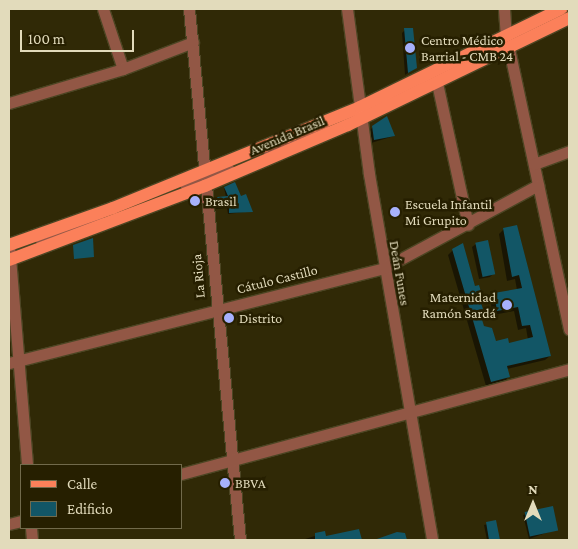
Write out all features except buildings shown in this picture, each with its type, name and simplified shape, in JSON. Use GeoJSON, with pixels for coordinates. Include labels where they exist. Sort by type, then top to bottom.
{"type":"FeatureCollection","features":[{"type":"Feature","properties":{"kind":"main road","name":"Avenida Brasil"},"geometry":{"type":"LineString","coordinates":[[9,256],[205,179],[436,83],[561,9]]}},
{"type":"Feature","properties":{"kind":"main road","name":"Avenida Brasil"},"geometry":{"type":"LineString","coordinates":[[360,113],[507,41],[569,18]]}},
{"type":"Feature","properties":{"kind":"main road","name":"Avenida Brasil"},"geometry":{"type":"LineString","coordinates":[[9,245],[205,179]]}},
{"type":"Feature","properties":{"kind":"street"},"geometry":{"type":"LineString","coordinates":[[103,9],[123,69]]}},
{"type":"Feature","properties":{"kind":"street","name":"La Rioja"},"geometry":{"type":"LineString","coordinates":[[189,9],[216,310],[240,540]]}},
{"type":"Feature","properties":{"kind":"street","name":"Deán Funes"},"geometry":{"type":"LineString","coordinates":[[347,9],[360,113],[384,268],[432,540]]}},
{"type":"Feature","properties":{"kind":"street"},"geometry":{"type":"LineString","coordinates":[[504,9],[507,41],[569,329]]}},
{"type":"Feature","properties":{"kind":"street"},"geometry":{"type":"LineString","coordinates":[[507,41],[569,11]]}},
{"type":"Feature","properties":{"kind":"street"},"geometry":{"type":"LineString","coordinates":[[9,103],[123,69],[193,42]]}},
{"type":"Feature","properties":{"kind":"street"},"geometry":{"type":"LineString","coordinates":[[436,83],[468,225]]}},
{"type":"Feature","properties":{"kind":"street"},"geometry":{"type":"LineString","coordinates":[[534,164],[569,151]]}},
{"type":"Feature","properties":{"kind":"street","name":"Cátulo Castillo"},"geometry":{"type":"LineString","coordinates":[[13,362],[384,268],[468,225],[538,185]]}},
{"type":"Feature","properties":{"kind":"street"},"geometry":{"type":"LineString","coordinates":[[9,245],[13,362],[26,464]]}},
{"type":"Feature","properties":{"kind":"street"},"geometry":{"type":"LineString","coordinates":[[182,474],[569,369]]}},
{"type":"Feature","properties":{"kind":"place","name":"Centro Médico Barrial - CMB 24"},"geometry":{"type":"Point","coordinates":[410,48]}},
{"type":"Feature","properties":{"kind":"place","name":"Brasil"},"geometry":{"type":"Point","coordinates":[195,201]}},
{"type":"Feature","properties":{"kind":"place","name":"Escuela Infantil Mi Grupito"},"geometry":{"type":"Point","coordinates":[395,212]}},
{"type":"Feature","properties":{"kind":"place","name":"Maternidad Ramón Sardá"},"geometry":{"type":"Point","coordinates":[507,305]}},
{"type":"Feature","properties":{"kind":"place","name":"Distrito"},"geometry":{"type":"Point","coordinates":[229,318]}},
{"type":"Feature","properties":{"kind":"place","name":"BBVA"},"geometry":{"type":"Point","coordinates":[225,483]}}]}
